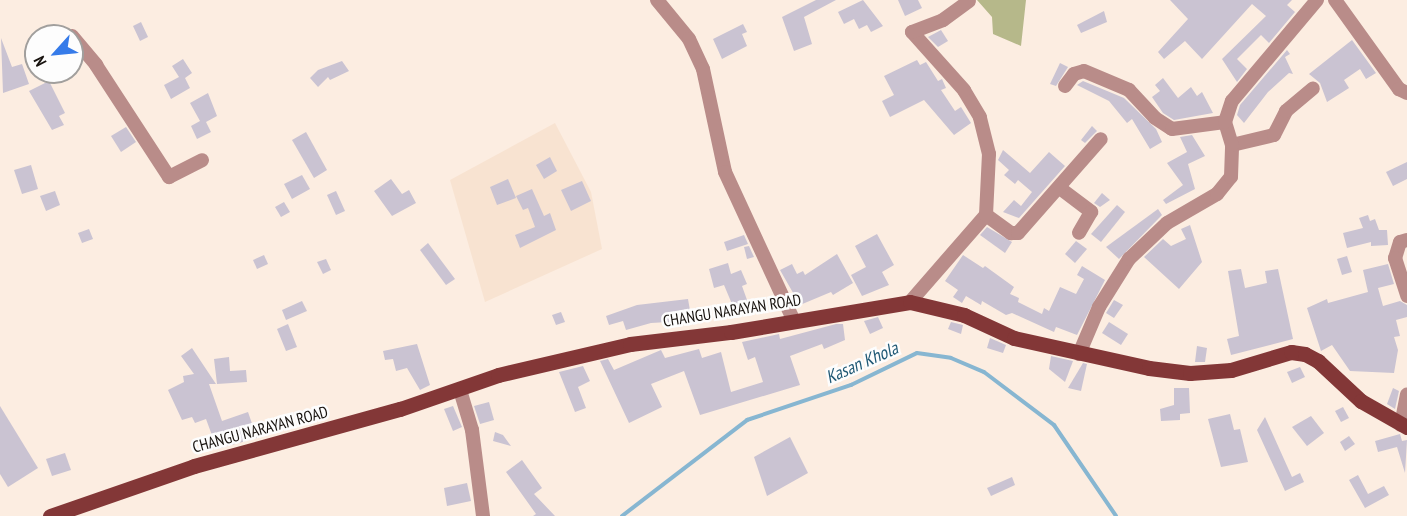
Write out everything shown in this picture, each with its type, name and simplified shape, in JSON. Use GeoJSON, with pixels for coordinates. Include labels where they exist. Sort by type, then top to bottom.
{"type":"FeatureCollection","features":[{"type":"Feature","properties":{"kind":"main road","name":"CHANGU NARAYAN ROAD"},"geometry":{"type":"LineString","coordinates":[[50,516],[194,466],[460,390],[498,375],[612,347],[731,332],[793,319],[910,302],[937,306],[1014,338],[1079,354],[1190,373],[1231,370],[1291,352],[1305,354],[1318,361],[1361,401],[1404,426]]}},
{"type":"Feature","properties":{"kind":"street"},"geometry":{"type":"LineString","coordinates":[[657,0],[690,39],[703,69],[725,172],[793,319]]}},
{"type":"Feature","properties":{"kind":"street"},"geometry":{"type":"LineString","coordinates":[[1079,354],[1099,307],[1130,259],[1167,224],[1217,194],[1231,177],[1232,145],[1225,122],[1232,101],[1246,81],[1317,0]]}},
{"type":"Feature","properties":{"kind":"street"},"geometry":{"type":"LineString","coordinates":[[1335,0],[1399,89],[1407,93]]}},
{"type":"Feature","properties":{"kind":"street"},"geometry":{"type":"LineString","coordinates":[[910,302],[986,215],[989,154],[980,117],[964,90],[912,32],[943,20],[969,1]]}},
{"type":"Feature","properties":{"kind":"street"},"geometry":{"type":"LineString","coordinates":[[84,51],[96,65],[169,177],[202,160]]}},
{"type":"Feature","properties":{"kind":"street"},"geometry":{"type":"LineString","coordinates":[[1065,86],[1074,74],[1084,71],[1130,90],[1155,118],[1172,129],[1225,122]]}},
{"type":"Feature","properties":{"kind":"street"},"geometry":{"type":"LineString","coordinates":[[1232,145],[1274,135],[1286,111],[1313,88]]}},
{"type":"Feature","properties":{"kind":"street"},"geometry":{"type":"LineString","coordinates":[[986,215],[1011,233],[1018,233],[1061,189],[1101,138]]}},
{"type":"Feature","properties":{"kind":"street"},"geometry":{"type":"LineString","coordinates":[[1061,189],[1091,212],[1079,233]]}},
{"type":"Feature","properties":{"kind":"street"},"geometry":{"type":"LineString","coordinates":[[1407,240],[1400,242],[1395,258],[1407,296]]}},
{"type":"Feature","properties":{"kind":"street"},"geometry":{"type":"LineString","coordinates":[[460,390],[472,430],[483,516]]}},
{"type":"Feature","properties":{"kind":"street"},"geometry":{"type":"LineString","coordinates":[[1404,426],[1407,395]]}},
{"type":"Feature","properties":{"kind":"shaded area"},"geometry":{"type":"Polygon","coordinates":[[[555,123],[591,192],[602,249],[485,302],[450,180],[555,123]]]}},
{"type":"Feature","properties":{"kind":"green space"},"geometry":{"type":"Polygon","coordinates":[[[977,0],[1026,0],[1021,46],[993,34],[992,17],[977,0]]]}},
{"type":"Feature","properties":{"kind":"building"},"geometry":{"type":"Polygon","coordinates":[[[816,0],[836,0],[804,17],[812,44],[794,51],[782,17],[816,0]]]}},
{"type":"Feature","properties":{"kind":"building"},"geometry":{"type":"Polygon","coordinates":[[[863,0],[883,26],[871,32],[867,25],[859,29],[854,19],[844,24],[838,12],[863,0]]]}},
{"type":"Feature","properties":{"kind":"building"},"geometry":{"type":"Polygon","coordinates":[[[898,0],[918,0],[922,8],[905,16],[898,0]]]}},
{"type":"Feature","properties":{"kind":"building"},"geometry":{"type":"Polygon","coordinates":[[[1170,0],[1292,0],[1287,5],[1295,12],[1269,43],[1261,35],[1237,59],[1247,69],[1237,82],[1222,59],[1266,16],[1252,4],[1202,59],[1185,41],[1164,59],[1158,52],[1188,19],[1170,0]]]}},
{"type":"Feature","properties":{"kind":"building"},"geometry":{"type":"Polygon","coordinates":[[[1104,11],[1107,22],[1081,33],[1077,25],[1104,11]]]}},
{"type":"Feature","properties":{"kind":"building"},"geometry":{"type":"Polygon","coordinates":[[[141,22],[148,37],[140,41],[133,26],[141,22]]]}},
{"type":"Feature","properties":{"kind":"building"},"geometry":{"type":"Polygon","coordinates":[[[743,24],[747,32],[742,34],[747,46],[722,59],[713,39],[743,24]]]}},
{"type":"Feature","properties":{"kind":"building"},"geometry":{"type":"Polygon","coordinates":[[[941,30],[948,41],[938,47],[928,37],[941,30]]]}},
{"type":"Feature","properties":{"kind":"building"},"geometry":{"type":"Polygon","coordinates":[[[1,38],[12,67],[22,64],[24,84],[29,84],[3,93],[1,38]]]}},
{"type":"Feature","properties":{"kind":"building"},"geometry":{"type":"Polygon","coordinates":[[[1352,40],[1376,73],[1366,79],[1360,69],[1344,80],[1349,88],[1327,102],[1320,83],[1309,74],[1352,40]]]}},
{"type":"Feature","properties":{"kind":"building"},"geometry":{"type":"Polygon","coordinates":[[[1287,50],[1290,54],[1285,57],[1293,74],[1289,73],[1268,92],[1244,123],[1237,115],[1240,105],[1287,50]]]}},
{"type":"Feature","properties":{"kind":"building"},"geometry":{"type":"Polygon","coordinates":[[[183,59],[192,73],[185,78],[190,88],[171,99],[164,85],[179,77],[172,66],[183,59]]]}},
{"type":"Feature","properties":{"kind":"building"},"geometry":{"type":"Polygon","coordinates":[[[917,60],[920,65],[926,62],[938,81],[942,79],[946,88],[941,90],[955,111],[961,107],[971,123],[954,135],[924,100],[890,117],[882,101],[894,95],[884,76],[917,60]]]}},
{"type":"Feature","properties":{"kind":"building"},"geometry":{"type":"Polygon","coordinates":[[[342,61],[349,71],[330,80],[328,77],[318,87],[310,78],[318,70],[342,61]]]}},
{"type":"Feature","properties":{"kind":"building"},"geometry":{"type":"Polygon","coordinates":[[[1060,63],[1068,67],[1056,86],[1050,84],[1060,63]]]}},
{"type":"Feature","properties":{"kind":"building"},"geometry":{"type":"Polygon","coordinates":[[[1163,78],[1178,98],[1191,87],[1197,96],[1202,92],[1213,113],[1174,120],[1163,113],[1152,97],[1160,91],[1155,85],[1163,78]]]}},
{"type":"Feature","properties":{"kind":"building"},"geometry":{"type":"Polygon","coordinates":[[[1083,81],[1124,98],[1156,129],[1162,142],[1150,149],[1132,119],[1127,123],[1109,101],[1077,85],[1083,81]]]}},
{"type":"Feature","properties":{"kind":"building"},"geometry":{"type":"Polygon","coordinates":[[[43,84],[50,84],[65,113],[59,116],[64,125],[52,130],[29,91],[43,84]]]}},
{"type":"Feature","properties":{"kind":"building"},"geometry":{"type":"Polygon","coordinates":[[[208,93],[217,116],[206,122],[211,132],[197,139],[191,126],[200,121],[190,103],[208,93]]]}},
{"type":"Feature","properties":{"kind":"building"},"geometry":{"type":"Polygon","coordinates":[[[1092,126],[1097,131],[1085,143],[1081,140],[1092,126]]]}},
{"type":"Feature","properties":{"kind":"building"},"geometry":{"type":"Polygon","coordinates":[[[126,127],[136,142],[121,152],[111,136],[126,127]]]}},
{"type":"Feature","properties":{"kind":"building"},"geometry":{"type":"Polygon","coordinates":[[[306,132],[327,170],[314,178],[292,140],[306,132]]]}},
{"type":"Feature","properties":{"kind":"building"},"geometry":{"type":"Polygon","coordinates":[[[1192,135],[1205,156],[1188,164],[1195,189],[1166,204],[1163,200],[1183,185],[1167,163],[1187,152],[1180,137],[1192,135]]]}},
{"type":"Feature","properties":{"kind":"building"},"geometry":{"type":"Polygon","coordinates":[[[1003,150],[1030,173],[1049,152],[1065,166],[1019,218],[1003,212],[1014,200],[1021,206],[1032,192],[1018,180],[1015,184],[1004,175],[1009,170],[998,160],[1003,150]]]}},
{"type":"Feature","properties":{"kind":"building"},"geometry":{"type":"Polygon","coordinates":[[[550,157],[557,171],[544,179],[536,165],[550,157]]]}},
{"type":"Feature","properties":{"kind":"building"},"geometry":{"type":"Polygon","coordinates":[[[1407,162],[1407,179],[1393,186],[1386,172],[1407,162]]]}},
{"type":"Feature","properties":{"kind":"building"},"geometry":{"type":"Polygon","coordinates":[[[31,165],[38,189],[22,194],[14,170],[31,165]]]}},
{"type":"Feature","properties":{"kind":"building"},"geometry":{"type":"Polygon","coordinates":[[[302,175],[310,189],[292,199],[284,184],[302,175]]]}},
{"type":"Feature","properties":{"kind":"building"},"geometry":{"type":"Polygon","coordinates":[[[391,179],[402,194],[409,190],[416,203],[392,216],[374,191],[391,179]]]}},
{"type":"Feature","properties":{"kind":"building"},"geometry":{"type":"Polygon","coordinates":[[[508,179],[516,198],[497,205],[490,187],[508,179]]]}},
{"type":"Feature","properties":{"kind":"building"},"geometry":{"type":"Polygon","coordinates":[[[582,181],[591,201],[571,211],[561,190],[582,181]]]}},
{"type":"Feature","properties":{"kind":"building"},"geometry":{"type":"Polygon","coordinates":[[[532,189],[544,216],[550,213],[556,230],[520,248],[515,235],[535,227],[528,208],[523,210],[516,196],[532,189]]]}},
{"type":"Feature","properties":{"kind":"building"},"geometry":{"type":"Polygon","coordinates":[[[55,191],[60,205],[46,211],[40,196],[55,191]]]}},
{"type":"Feature","properties":{"kind":"building"},"geometry":{"type":"Polygon","coordinates":[[[336,191],[345,211],[336,215],[327,195],[336,191]]]}},
{"type":"Feature","properties":{"kind":"building"},"geometry":{"type":"Polygon","coordinates":[[[1102,193],[1110,200],[1100,207],[1094,203],[1102,193]]]}},
{"type":"Feature","properties":{"kind":"building"},"geometry":{"type":"Polygon","coordinates":[[[284,202],[290,212],[281,217],[275,207],[284,202]]]}},
{"type":"Feature","properties":{"kind":"building"},"geometry":{"type":"Polygon","coordinates":[[[1117,205],[1125,212],[1101,242],[1091,234],[1117,205]]]}},
{"type":"Feature","properties":{"kind":"building"},"geometry":{"type":"Polygon","coordinates":[[[1158,209],[1162,215],[1119,259],[1106,247],[1158,209]]]}},
{"type":"Feature","properties":{"kind":"building"},"geometry":{"type":"Polygon","coordinates":[[[1368,215],[1370,221],[1375,219],[1379,230],[1387,230],[1388,245],[1371,246],[1371,242],[1347,248],[1343,233],[1363,228],[1359,218],[1368,215]]]}},
{"type":"Feature","properties":{"kind":"building"},"geometry":{"type":"Polygon","coordinates":[[[1190,225],[1202,262],[1179,289],[1144,257],[1163,239],[1171,246],[1186,239],[1181,229],[1190,225]]]}},
{"type":"Feature","properties":{"kind":"building"},"geometry":{"type":"Polygon","coordinates":[[[987,227],[1012,242],[1005,253],[980,235],[987,227]]]}},
{"type":"Feature","properties":{"kind":"building"},"geometry":{"type":"Polygon","coordinates":[[[89,229],[93,239],[82,243],[78,233],[89,229]]]}},
{"type":"Feature","properties":{"kind":"building"},"geometry":{"type":"Polygon","coordinates":[[[877,234],[894,265],[882,272],[889,285],[862,296],[851,275],[866,267],[855,246],[877,234]]]}},
{"type":"Feature","properties":{"kind":"building"},"geometry":{"type":"Polygon","coordinates":[[[744,235],[748,244],[727,251],[724,242],[744,235]]]}},
{"type":"Feature","properties":{"kind":"building"},"geometry":{"type":"Polygon","coordinates":[[[1076,241],[1087,249],[1075,263],[1065,254],[1076,241]]]}},
{"type":"Feature","properties":{"kind":"building"},"geometry":{"type":"Polygon","coordinates":[[[428,243],[455,279],[446,285],[420,250],[428,243]]]}},
{"type":"Feature","properties":{"kind":"building"},"geometry":{"type":"Polygon","coordinates":[[[749,246],[754,257],[747,259],[744,247],[749,246]]]}},
{"type":"Feature","properties":{"kind":"building"},"geometry":{"type":"Polygon","coordinates":[[[837,254],[853,283],[833,295],[831,292],[800,305],[780,270],[792,264],[797,274],[803,271],[805,275],[837,254]]]}},
{"type":"Feature","properties":{"kind":"building"},"geometry":{"type":"Polygon","coordinates":[[[264,255],[268,264],[257,269],[253,260],[264,255]]]}},
{"type":"Feature","properties":{"kind":"building"},"geometry":{"type":"Polygon","coordinates":[[[963,255],[983,268],[985,266],[1014,287],[1010,294],[1019,298],[1018,302],[1042,314],[1044,308],[1049,311],[1060,287],[1076,294],[1084,279],[1077,275],[1082,266],[1105,280],[1077,335],[1056,327],[1054,332],[1012,313],[1006,315],[982,301],[981,305],[966,296],[962,303],[953,297],[958,290],[945,281],[963,255]]]}},
{"type":"Feature","properties":{"kind":"building"},"geometry":{"type":"Polygon","coordinates":[[[1347,256],[1352,272],[1342,275],[1337,259],[1347,256]]]}},
{"type":"Feature","properties":{"kind":"building"},"geometry":{"type":"Polygon","coordinates":[[[326,259],[331,270],[323,274],[317,262],[326,259]]]}},
{"type":"Feature","properties":{"kind":"building"},"geometry":{"type":"Polygon","coordinates":[[[728,263],[731,274],[741,270],[747,284],[742,286],[751,311],[737,316],[724,285],[714,288],[709,269],[728,263]]]}},
{"type":"Feature","properties":{"kind":"building"},"geometry":{"type":"Polygon","coordinates":[[[1388,264],[1394,284],[1378,288],[1383,306],[1400,301],[1407,305],[1407,317],[1396,320],[1400,336],[1394,337],[1398,350],[1394,373],[1350,371],[1332,345],[1321,351],[1307,308],[1327,299],[1328,303],[1368,292],[1363,270],[1388,264]]]}},
{"type":"Feature","properties":{"kind":"building"},"geometry":{"type":"Polygon","coordinates":[[[1241,269],[1245,288],[1267,283],[1265,271],[1278,269],[1293,339],[1231,355],[1227,339],[1239,336],[1228,271],[1241,269]]]}},
{"type":"Feature","properties":{"kind":"building"},"geometry":{"type":"Polygon","coordinates":[[[688,299],[692,322],[669,326],[668,322],[651,323],[626,330],[623,321],[609,325],[606,316],[637,305],[688,299]]]}},
{"type":"Feature","properties":{"kind":"building"},"geometry":{"type":"Polygon","coordinates":[[[1114,300],[1123,305],[1114,318],[1106,313],[1114,300]]]}},
{"type":"Feature","properties":{"kind":"building"},"geometry":{"type":"Polygon","coordinates":[[[302,301],[307,311],[286,320],[282,310],[302,301]]]}},
{"type":"Feature","properties":{"kind":"building"},"geometry":{"type":"Polygon","coordinates":[[[561,312],[565,322],[556,325],[552,315],[561,312]]]}},
{"type":"Feature","properties":{"kind":"building"},"geometry":{"type":"Polygon","coordinates":[[[878,317],[883,328],[870,334],[864,321],[878,317]]]}},
{"type":"Feature","properties":{"kind":"building"},"geometry":{"type":"Polygon","coordinates":[[[951,322],[963,325],[961,334],[948,329],[951,322]]]}},
{"type":"Feature","properties":{"kind":"building"},"geometry":{"type":"Polygon","coordinates":[[[1109,322],[1128,334],[1121,345],[1102,333],[1109,322]]]}},
{"type":"Feature","properties":{"kind":"building"},"geometry":{"type":"Polygon","coordinates":[[[288,324],[297,347],[286,351],[277,329],[288,324]]]}},
{"type":"Feature","properties":{"kind":"building"},"geometry":{"type":"Polygon","coordinates":[[[843,324],[845,340],[824,349],[822,344],[790,356],[800,385],[700,415],[684,371],[651,384],[662,407],[629,423],[600,361],[608,359],[614,370],[661,350],[665,358],[699,349],[702,358],[721,352],[731,392],[763,382],[755,357],[748,360],[742,342],[779,334],[780,339],[843,324]]]}},
{"type":"Feature","properties":{"kind":"building"},"geometry":{"type":"Polygon","coordinates":[[[990,338],[1006,345],[1003,353],[987,348],[990,338]]]}},
{"type":"Feature","properties":{"kind":"building"},"geometry":{"type":"Polygon","coordinates":[[[417,344],[430,385],[420,390],[407,368],[396,371],[393,359],[385,360],[383,351],[417,344]]]}},
{"type":"Feature","properties":{"kind":"building"},"geometry":{"type":"Polygon","coordinates":[[[1197,346],[1207,348],[1205,362],[1195,362],[1197,346]]]}},
{"type":"Feature","properties":{"kind":"building"},"geometry":{"type":"Polygon","coordinates":[[[192,348],[216,384],[209,384],[222,421],[248,412],[257,438],[217,449],[206,419],[195,423],[192,417],[182,420],[168,390],[184,382],[183,376],[194,374],[181,356],[192,348]]]}},
{"type":"Feature","properties":{"kind":"building"},"geometry":{"type":"Polygon","coordinates":[[[1051,356],[1073,361],[1065,382],[1049,369],[1051,356]]]}},
{"type":"Feature","properties":{"kind":"building"},"geometry":{"type":"Polygon","coordinates":[[[229,357],[230,371],[246,370],[247,382],[217,384],[214,359],[229,357]]]}},
{"type":"Feature","properties":{"kind":"building"},"geometry":{"type":"Polygon","coordinates":[[[1083,363],[1087,364],[1081,391],[1068,388],[1083,363]]]}},
{"type":"Feature","properties":{"kind":"building"},"geometry":{"type":"Polygon","coordinates":[[[583,366],[590,381],[578,387],[586,408],[575,412],[559,372],[583,366]]]}},
{"type":"Feature","properties":{"kind":"building"},"geometry":{"type":"Polygon","coordinates":[[[1300,367],[1305,377],[1292,383],[1287,372],[1300,367]]]}},
{"type":"Feature","properties":{"kind":"building"},"geometry":{"type":"Polygon","coordinates":[[[1174,388],[1189,388],[1190,413],[1180,414],[1180,420],[1161,421],[1160,409],[1174,405],[1174,388]]]}},
{"type":"Feature","properties":{"kind":"building"},"geometry":{"type":"Polygon","coordinates":[[[1393,388],[1399,391],[1395,409],[1387,404],[1393,388]]]}},
{"type":"Feature","properties":{"kind":"building"},"geometry":{"type":"Polygon","coordinates":[[[489,402],[494,420],[480,424],[474,406],[489,402]]]}},
{"type":"Feature","properties":{"kind":"building"},"geometry":{"type":"Polygon","coordinates":[[[0,406],[38,468],[8,487],[0,474],[0,406]]]}},
{"type":"Feature","properties":{"kind":"building"},"geometry":{"type":"Polygon","coordinates":[[[453,406],[462,427],[453,431],[444,409],[453,406]]]}},
{"type":"Feature","properties":{"kind":"building"},"geometry":{"type":"Polygon","coordinates":[[[1343,407],[1349,418],[1341,422],[1335,411],[1343,407]]]}},
{"type":"Feature","properties":{"kind":"building"},"geometry":{"type":"Polygon","coordinates":[[[1230,414],[1234,430],[1240,429],[1248,462],[1221,467],[1208,419],[1230,414]]]}},
{"type":"Feature","properties":{"kind":"building"},"geometry":{"type":"Polygon","coordinates":[[[1311,416],[1324,433],[1307,446],[1292,427],[1311,416]]]}},
{"type":"Feature","properties":{"kind":"building"},"geometry":{"type":"Polygon","coordinates":[[[1265,417],[1292,477],[1300,473],[1304,482],[1285,491],[1257,430],[1265,417]]]}},
{"type":"Feature","properties":{"kind":"building"},"geometry":{"type":"Polygon","coordinates":[[[495,432],[503,435],[511,446],[493,441],[495,432]]]}},
{"type":"Feature","properties":{"kind":"building"},"geometry":{"type":"Polygon","coordinates":[[[1400,434],[1402,441],[1407,440],[1405,473],[1397,447],[1378,452],[1375,441],[1400,434]]]}},
{"type":"Feature","properties":{"kind":"building"},"geometry":{"type":"Polygon","coordinates":[[[1349,436],[1355,444],[1345,451],[1340,442],[1349,436]]]}},
{"type":"Feature","properties":{"kind":"building"},"geometry":{"type":"Polygon","coordinates":[[[790,437],[808,473],[767,496],[754,457],[790,437]]]}},
{"type":"Feature","properties":{"kind":"building"},"geometry":{"type":"Polygon","coordinates":[[[65,453],[71,470],[52,476],[46,459],[65,453]]]}},
{"type":"Feature","properties":{"kind":"building"},"geometry":{"type":"Polygon","coordinates":[[[522,460],[542,488],[534,494],[555,516],[533,516],[536,514],[506,472],[522,460]]]}},
{"type":"Feature","properties":{"kind":"building"},"geometry":{"type":"Polygon","coordinates":[[[1358,475],[1368,494],[1384,486],[1389,495],[1365,508],[1349,480],[1358,475]]]}},
{"type":"Feature","properties":{"kind":"building"},"geometry":{"type":"Polygon","coordinates":[[[1012,477],[1015,485],[991,496],[987,488],[1012,477]]]}},
{"type":"Feature","properties":{"kind":"building"},"geometry":{"type":"Polygon","coordinates":[[[467,483],[471,501],[447,506],[444,488],[467,483]]]}},
{"type":"Feature","properties":{"kind":"waterway","name":"Kasan Khola"},"geometry":{"type":"LineString","coordinates":[[622,516],[747,420],[851,385],[917,353],[951,358],[984,372],[1054,425],[1116,516]]}}]}
